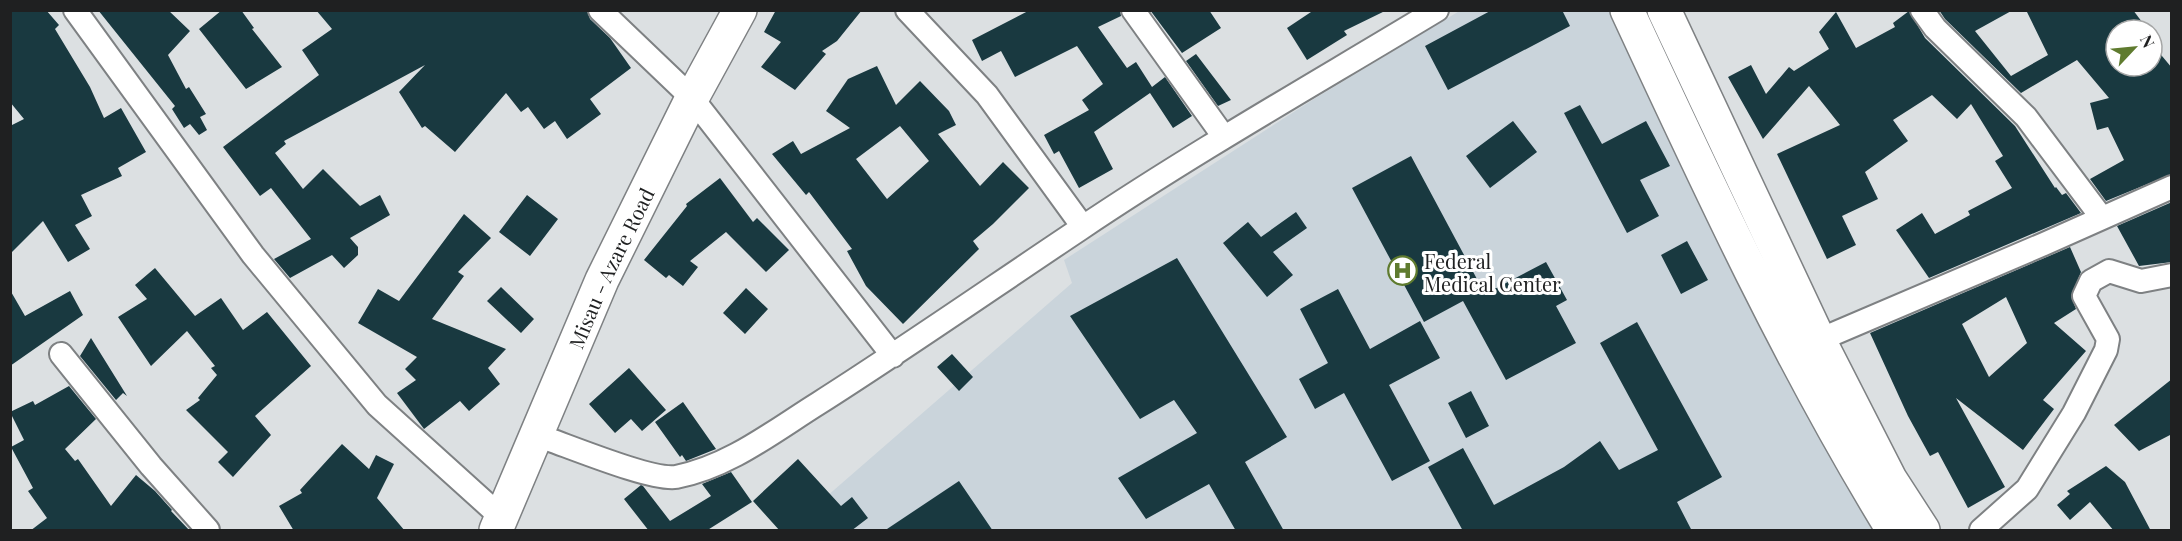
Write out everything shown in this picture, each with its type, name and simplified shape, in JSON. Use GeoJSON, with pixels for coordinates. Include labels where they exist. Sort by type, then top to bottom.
{"type":"FeatureCollection","features":[{"type":"Feature","properties":{"kind":"main road","name":"Misau - Azare Road"},"geometry":{"type":"LineString","coordinates":[[498,524],[602,280],[692,98],[740,10]]}},
{"type":"Feature","properties":{"kind":"main road"},"geometry":{"type":"LineString","coordinates":[[1627,10],[1714,198],[1788,346],[1893,531]]}},
{"type":"Feature","properties":{"kind":"main road"},"geometry":{"type":"LineString","coordinates":[[1664,10],[1818,340],[1890,479],[1923,531]]}},
{"type":"Feature","properties":{"kind":"street"},"geometry":{"type":"LineString","coordinates":[[75,10],[253,255],[377,405],[498,524]]}},
{"type":"Feature","properties":{"kind":"street"},"geometry":{"type":"LineString","coordinates":[[600,10],[692,98],[893,356]]}},
{"type":"Feature","properties":{"kind":"street"},"geometry":{"type":"LineString","coordinates":[[906,10],[987,95],[1083,227]]}},
{"type":"Feature","properties":{"kind":"street"},"geometry":{"type":"LineString","coordinates":[[1133,10],[1224,137]]}},
{"type":"Feature","properties":{"kind":"street"},"geometry":{"type":"LineString","coordinates":[[536,435],[643,472],[672,478],[702,470],[741,452],[893,356],[1083,227],[1224,137],[1437,10]]}},
{"type":"Feature","properties":{"kind":"street"},"geometry":{"type":"LineString","coordinates":[[1922,10],[1935,28],[2026,117],[2102,218]]}},
{"type":"Feature","properties":{"kind":"street"},"geometry":{"type":"LineString","coordinates":[[1818,340],[2172,187]]}},
{"type":"Feature","properties":{"kind":"street"},"geometry":{"type":"LineString","coordinates":[[1980,531],[2027,489],[2074,413],[2106,350],[2108,339],[2084,296],[2091,281],[2109,271],[2141,281],[2172,275]]}},
{"type":"Feature","properties":{"kind":"street"},"geometry":{"type":"LineString","coordinates":[[61,354],[151,466],[208,531]]}},
{"type":"Feature","properties":{"kind":"shaded area","name":"Federal Medical Center"},"geometry":{"type":"Polygon","coordinates":[[[1461,10],[1615,11],[1783,371],[1874,530],[788,530],[1072,283],[1064,260],[1314,99],[1461,10]]]}},
{"type":"Feature","properties":{"kind":"building"},"geometry":{"type":"Polygon","coordinates":[[[10,10],[46,10],[59,25],[55,29],[90,87],[104,118],[121,108],[146,152],[118,168],[122,176],[81,195],[92,216],[75,225],[90,249],[68,262],[43,221],[10,254],[10,126],[24,119],[10,102],[10,10]]]}},
{"type":"Feature","properties":{"kind":"building"},"geometry":{"type":"Polygon","coordinates":[[[98,10],[168,10],[190,31],[168,55],[186,89],[189,87],[206,114],[200,117],[207,130],[199,135],[190,124],[184,128],[172,109],[175,106],[98,10]]]}},
{"type":"Feature","properties":{"kind":"building"},"geometry":{"type":"Polygon","coordinates":[[[222,10],[241,10],[254,28],[252,29],[282,67],[246,89],[199,29],[222,10]]]}},
{"type":"Feature","properties":{"kind":"building"},"geometry":{"type":"Polygon","coordinates":[[[316,10],[587,10],[590,19],[610,38],[631,68],[590,99],[601,114],[567,139],[555,121],[544,129],[528,107],[521,112],[506,93],[455,152],[425,126],[422,128],[399,92],[425,65],[284,141],[286,144],[275,153],[303,189],[323,169],[360,206],[380,195],[390,215],[350,238],[358,247],[358,255],[344,268],[332,255],[290,278],[274,259],[311,239],[271,188],[260,196],[223,147],[319,75],[302,50],[332,29],[316,10]]]}},
{"type":"Feature","properties":{"kind":"building"},"geometry":{"type":"Polygon","coordinates":[[[776,10],[862,10],[837,41],[822,51],[826,54],[795,90],[761,67],[781,42],[764,32],[776,10]]]}},
{"type":"Feature","properties":{"kind":"building"},"geometry":{"type":"Polygon","coordinates":[[[1030,10],[1120,10],[1121,16],[1098,27],[1127,68],[1136,62],[1152,87],[1165,77],[1192,116],[1173,128],[1150,93],[1094,132],[1113,169],[1079,188],[1059,151],[1054,154],[1044,135],[1089,110],[1082,100],[1103,84],[1077,46],[1015,77],[1001,51],[982,61],[972,40],[1030,10]]]}},
{"type":"Feature","properties":{"kind":"building"},"geometry":{"type":"Polygon","coordinates":[[[1150,10],[1209,10],[1221,28],[1182,53],[1150,10]]]}},
{"type":"Feature","properties":{"kind":"building"},"geometry":{"type":"Polygon","coordinates":[[[1314,10],[1387,10],[1344,31],[1347,35],[1307,60],[1287,28],[1314,10]]]}},
{"type":"Feature","properties":{"kind":"building"},"geometry":{"type":"Polygon","coordinates":[[[1492,10],[1562,10],[1570,26],[1448,90],[1425,46],[1492,10]]]}},
{"type":"Feature","properties":{"kind":"building"},"geometry":{"type":"Polygon","coordinates":[[[1939,10],[2013,10],[1975,31],[2011,76],[2048,55],[2026,10],[2133,10],[2139,18],[2104,18],[2104,78],[2164,78],[2164,58],[2172,68],[2172,174],[2106,201],[2090,179],[2124,160],[2108,127],[2097,130],[2090,103],[2109,98],[2077,60],[2021,93],[1945,19],[1939,10]]]}},
{"type":"Feature","properties":{"kind":"building"},"geometry":{"type":"Polygon","coordinates":[[[1909,11],[1925,38],[2015,126],[2055,188],[2062,195],[2066,193],[2081,213],[1929,278],[1896,230],[1922,213],[1935,234],[1970,215],[1968,211],[2012,188],[1995,161],[2003,156],[1971,104],[1957,119],[1932,95],[1893,120],[1908,141],[1865,172],[1878,199],[1842,216],[1856,245],[1827,259],[1777,154],[1840,125],[1809,86],[1763,139],[1728,77],[1751,65],[1766,94],[1789,67],[1794,71],[1829,49],[1819,32],[1836,12],[1856,48],[1895,27],[1893,23],[1909,11]]]}},
{"type":"Feature","properties":{"kind":"building"},"geometry":{"type":"Polygon","coordinates":[[[1196,54],[1231,100],[1218,106],[1186,61],[1196,54]]]}},
{"type":"Feature","properties":{"kind":"building"},"geometry":{"type":"Polygon","coordinates":[[[877,66],[896,105],[920,81],[949,111],[956,125],[938,134],[980,186],[1003,162],[1029,188],[973,241],[979,249],[903,324],[866,286],[847,251],[852,249],[809,192],[806,195],[772,154],[793,141],[801,154],[850,128],[826,111],[848,79],[877,66]],[[900,126],[856,159],[887,199],[929,161],[900,126]]]}},
{"type":"Feature","properties":{"kind":"building"},"geometry":{"type":"Polygon","coordinates":[[[1580,105],[1602,144],[1646,121],[1670,166],[1640,180],[1659,216],[1627,233],[1564,113],[1580,105]]]}},
{"type":"Feature","properties":{"kind":"building"},"geometry":{"type":"Polygon","coordinates":[[[1513,121],[1537,152],[1490,188],[1466,156],[1513,121]]]}},
{"type":"Feature","properties":{"kind":"building"},"geometry":{"type":"Polygon","coordinates":[[[1411,156],[1485,294],[1546,262],[1567,300],[1556,306],[1576,343],[1506,380],[1463,301],[1424,322],[1352,188],[1411,156]]]}},
{"type":"Feature","properties":{"kind":"building"},"geometry":{"type":"Polygon","coordinates":[[[720,178],[753,222],[757,218],[789,250],[766,272],[726,232],[690,261],[698,267],[683,286],[669,275],[666,278],[644,260],[687,206],[686,204],[720,178]]]}},
{"type":"Feature","properties":{"kind":"building"},"geometry":{"type":"Polygon","coordinates":[[[527,195],[558,219],[530,256],[499,232],[527,195]]]}},
{"type":"Feature","properties":{"kind":"building"},"geometry":{"type":"Polygon","coordinates":[[[2172,202],[2172,262],[2139,266],[2117,226],[2172,202]]]}},
{"type":"Feature","properties":{"kind":"building"},"geometry":{"type":"Polygon","coordinates":[[[1296,212],[1307,228],[1273,252],[1293,275],[1267,297],[1223,243],[1248,222],[1261,237],[1296,212]]]}},
{"type":"Feature","properties":{"kind":"building"},"geometry":{"type":"Polygon","coordinates":[[[464,214],[491,238],[458,272],[464,276],[432,319],[506,349],[488,368],[500,384],[469,411],[460,401],[424,429],[397,393],[416,380],[405,369],[417,357],[358,323],[378,289],[399,301],[464,214]]]}},
{"type":"Feature","properties":{"kind":"building"},"geometry":{"type":"Polygon","coordinates":[[[1687,241],[1708,280],[1681,294],[1661,255],[1687,241]]]}},
{"type":"Feature","properties":{"kind":"building"},"geometry":{"type":"Polygon","coordinates":[[[2070,247],[2081,272],[2071,296],[2076,309],[2054,323],[2086,351],[2043,400],[2054,409],[2023,450],[1956,398],[2005,487],[1968,508],[1938,452],[1930,456],[1908,416],[1870,333],[2070,247]],[[2006,297],[1962,324],[1989,377],[2027,343],[2006,297]]]}},
{"type":"Feature","properties":{"kind":"building"},"geometry":{"type":"Polygon","coordinates":[[[1177,258],[1287,437],[1245,462],[1284,531],[1236,531],[1209,484],[1146,519],[1118,478],[1197,433],[1174,400],[1140,419],[1070,316],[1177,258]]]}},
{"type":"Feature","properties":{"kind":"building"},"geometry":{"type":"Polygon","coordinates":[[[155,268],[195,316],[221,298],[243,330],[267,312],[311,366],[255,416],[271,435],[233,477],[218,462],[228,452],[186,410],[200,400],[198,398],[217,375],[211,368],[215,366],[187,331],[151,366],[118,317],[147,299],[135,285],[155,268]]]}},
{"type":"Feature","properties":{"kind":"building"},"geometry":{"type":"Polygon","coordinates":[[[501,287],[534,319],[521,333],[487,301],[501,287]]]}},
{"type":"Feature","properties":{"kind":"building"},"geometry":{"type":"Polygon","coordinates":[[[746,288],[768,309],[745,334],[723,313],[746,288]]]}},
{"type":"Feature","properties":{"kind":"building"},"geometry":{"type":"Polygon","coordinates":[[[1338,289],[1370,349],[1420,321],[1440,358],[1389,385],[1430,461],[1392,481],[1344,393],[1315,409],[1299,379],[1328,363],[1300,309],[1338,289]]]}},
{"type":"Feature","properties":{"kind":"building"},"geometry":{"type":"Polygon","coordinates":[[[10,290],[25,316],[70,291],[83,315],[10,366],[10,290]]]}},
{"type":"Feature","properties":{"kind":"building"},"geometry":{"type":"Polygon","coordinates":[[[1637,322],[1722,477],[1677,502],[1692,531],[1463,531],[1428,467],[1463,448],[1494,505],[1564,467],[1600,441],[1619,470],[1658,450],[1600,343],[1637,322]]]}},
{"type":"Feature","properties":{"kind":"building"},"geometry":{"type":"Polygon","coordinates":[[[91,338],[127,396],[123,393],[116,400],[80,356],[91,338]]]}},
{"type":"Feature","properties":{"kind":"building"},"geometry":{"type":"Polygon","coordinates":[[[952,354],[973,377],[959,391],[937,367],[952,354]]]}},
{"type":"Feature","properties":{"kind":"building"},"geometry":{"type":"Polygon","coordinates":[[[629,368],[666,410],[642,431],[631,419],[615,433],[589,404],[629,368]]]}},
{"type":"Feature","properties":{"kind":"building"},"geometry":{"type":"Polygon","coordinates":[[[2172,379],[2172,434],[2139,451],[2114,425],[2172,379]]]}},
{"type":"Feature","properties":{"kind":"building"},"geometry":{"type":"Polygon","coordinates":[[[69,386],[96,419],[65,449],[75,461],[78,459],[111,506],[136,475],[155,491],[190,531],[30,531],[47,518],[28,491],[33,488],[11,447],[24,440],[10,412],[33,401],[35,405],[69,386]]]}},
{"type":"Feature","properties":{"kind":"building"},"geometry":{"type":"Polygon","coordinates":[[[1471,391],[1489,426],[1466,438],[1448,403],[1471,391]]]}},
{"type":"Feature","properties":{"kind":"building"},"geometry":{"type":"Polygon","coordinates":[[[683,402],[716,449],[686,461],[682,455],[680,457],[655,422],[683,402]]]}},
{"type":"Feature","properties":{"kind":"building"},"geometry":{"type":"Polygon","coordinates":[[[342,444],[369,469],[376,455],[394,464],[377,498],[405,531],[294,531],[279,506],[302,493],[300,490],[342,444]]]}},
{"type":"Feature","properties":{"kind":"building"},"geometry":{"type":"Polygon","coordinates":[[[798,459],[841,506],[852,497],[868,518],[851,531],[780,531],[753,501],[798,459]]]}},
{"type":"Feature","properties":{"kind":"building"},"geometry":{"type":"Polygon","coordinates":[[[2106,466],[2125,482],[2151,531],[2114,531],[2090,502],[2070,520],[2057,505],[2070,494],[2067,491],[2106,466]]]}},
{"type":"Feature","properties":{"kind":"building"},"geometry":{"type":"Polygon","coordinates":[[[731,472],[752,502],[706,531],[649,531],[624,499],[641,485],[670,521],[711,496],[702,484],[731,472]]]}},
{"type":"Feature","properties":{"kind":"building"},"geometry":{"type":"Polygon","coordinates":[[[959,481],[993,531],[884,531],[959,481]]]}},
{"type":"Feature","properties":{"kind":"place","name":"Federal Medical Center"},"geometry":{"type":"Point","coordinates":[1403,271]}}]}
